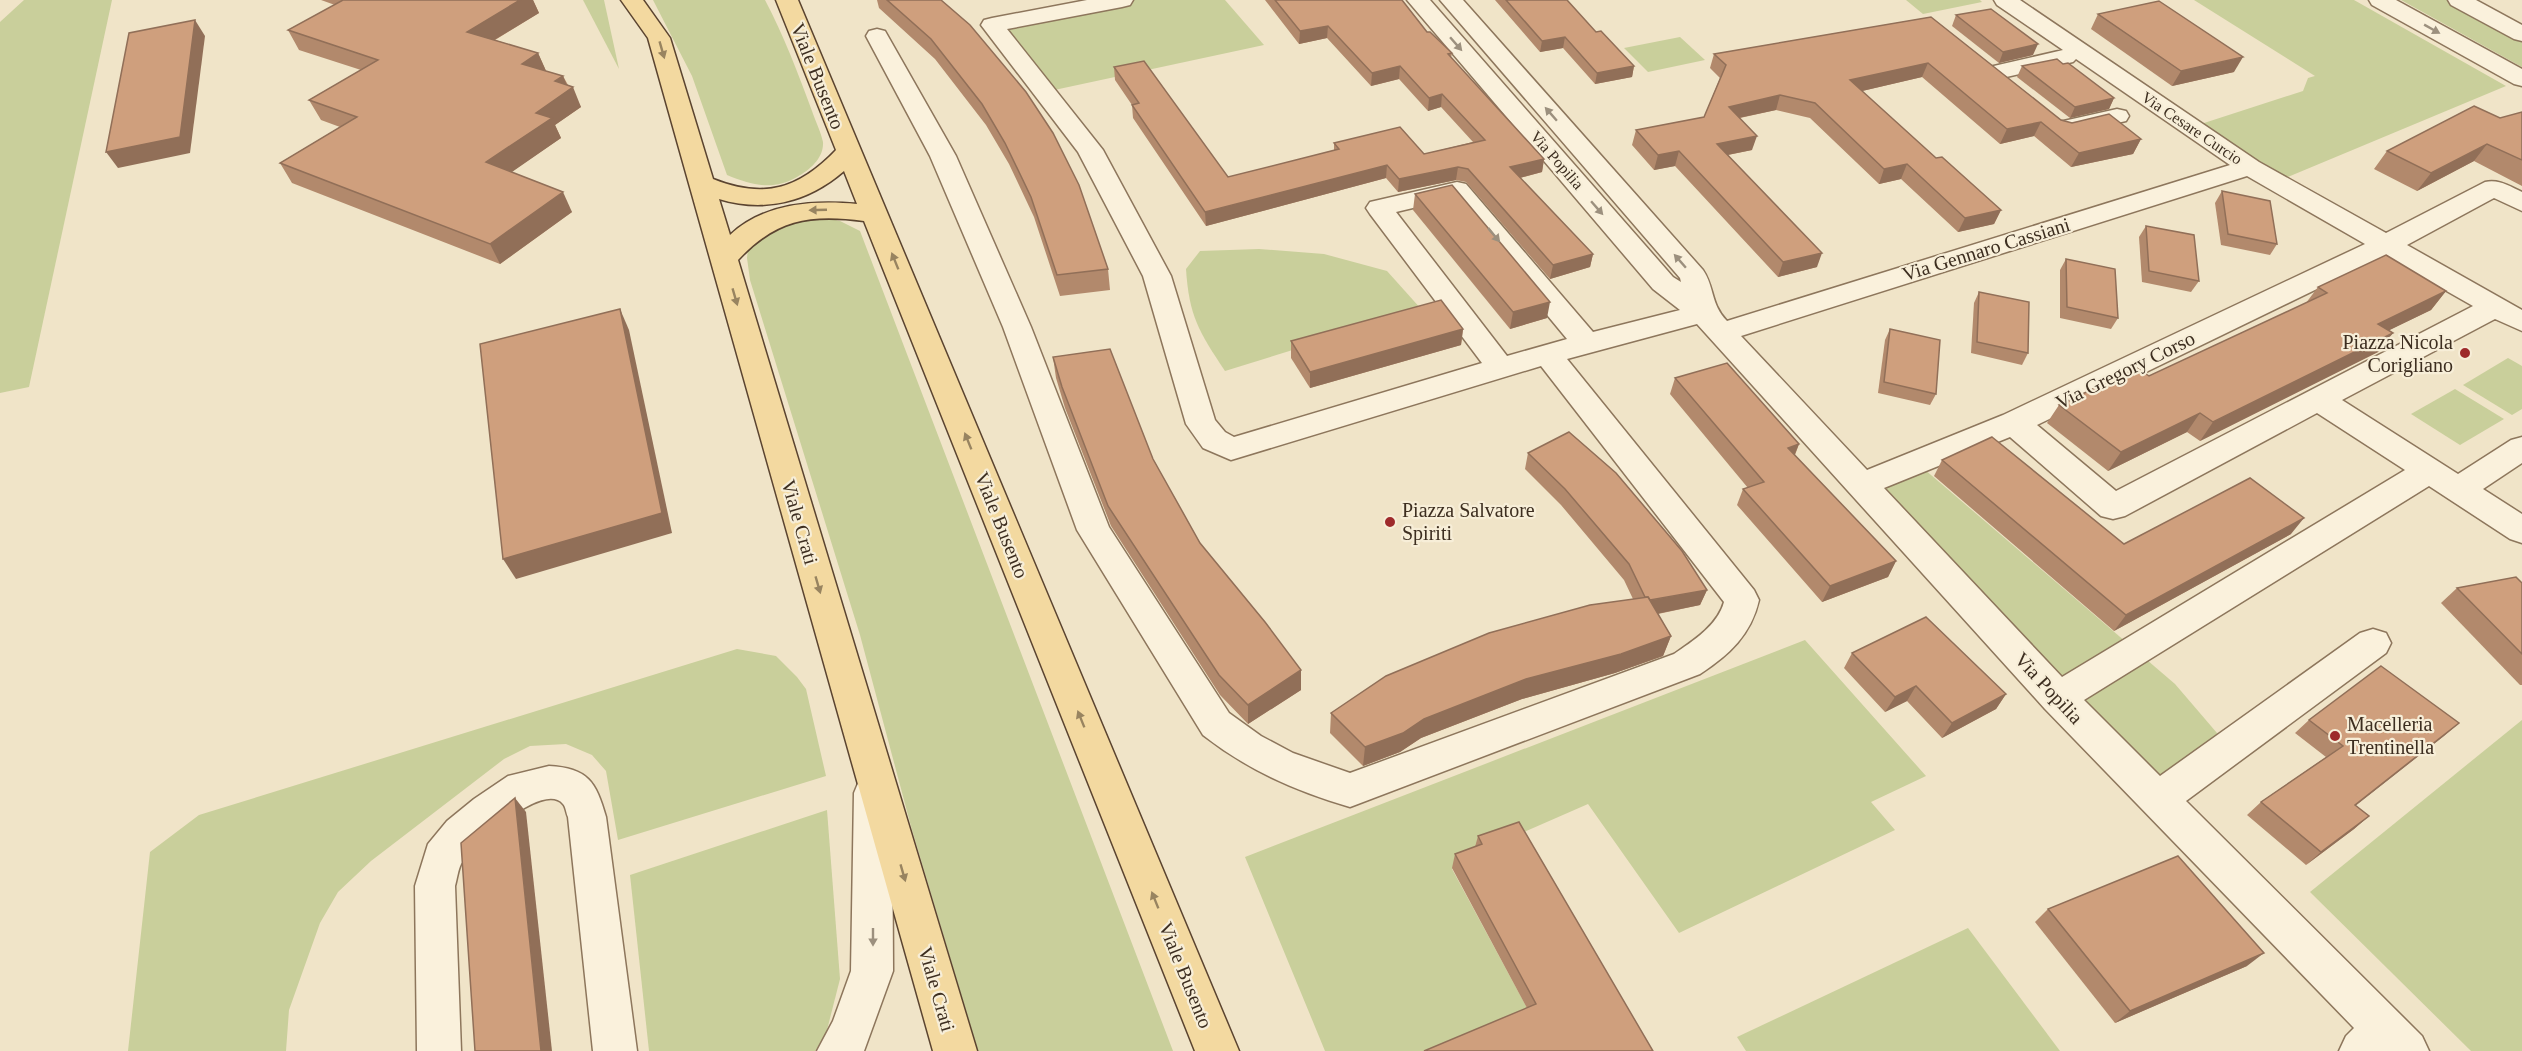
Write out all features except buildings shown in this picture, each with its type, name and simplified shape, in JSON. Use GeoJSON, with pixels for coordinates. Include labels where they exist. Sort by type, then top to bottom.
{"type":"FeatureCollection","features":[{"type":"Feature","properties":{"kind":"main road","name":"Viale Crati"},"geometry":{"type":"LineString","coordinates":[[632,0],[658,38],[955,1051]]}},
{"type":"Feature","properties":{"kind":"main road","name":"Viale Busento"},"geometry":{"type":"LineString","coordinates":[[787,0],[1217,1051]]}},
{"type":"Feature","properties":{"kind":"main road"},"geometry":{"type":"LineString","coordinates":[[701,183],[738,197],[762,198],[783,195],[818,180],[834,168],[849,151]]}},
{"type":"Feature","properties":{"kind":"main road"},"geometry":{"type":"LineString","coordinates":[[724,258],[756,228],[780,216],[810,210],[840,210],[876,215]]}},
{"type":"Feature","properties":{"kind":"street"},"geometry":{"type":"LineString","coordinates":[[1122,0],[992,25],[1090,150],[1156,276],[1192,400],[1201,424],[1214,440],[1231,449],[1546,354],[1586,344],[1712,322]]}},
{"type":"Feature","properties":{"kind":"street","name":"Via Popilia"},"geometry":{"type":"LineString","coordinates":[[1418,0],[1663,283],[1712,322],[2058,698],[2158,799],[2385,1044]]}},
{"type":"Feature","properties":{"kind":"street","name":"Via Popilia"},"geometry":{"type":"LineString","coordinates":[[1450,0],[1694,276],[1712,322]]}},
{"type":"Feature","properties":{"kind":"street","name":"Via Cesare Curcio"},"geometry":{"type":"LineString","coordinates":[[2005,0],[2250,167],[2385,245]]}},
{"type":"Feature","properties":{"kind":"street"},"geometry":{"type":"LineString","coordinates":[[2380,0],[2522,79]]}},
{"type":"Feature","properties":{"kind":"street"},"geometry":{"type":"LineString","coordinates":[[2459,0],[2522,34]]}},
{"type":"Feature","properties":{"kind":"street"},"geometry":{"type":"LineString","coordinates":[[877,36],[943,156],[1017,327],[1094,530],[1216,724],[1244,747],[1279,766],[1314,780],[1350,790],[1687,664],[1707,651],[1737,619],[1742,600],[1546,354]]}},
{"type":"Feature","properties":{"kind":"street"},"geometry":{"type":"LineString","coordinates":[[2019,93],[1985,66],[2082,54]]}},
{"type":"Feature","properties":{"kind":"street"},"geometry":{"type":"LineString","coordinates":[[2046,114],[2064,128],[2117,116]]}},
{"type":"Feature","properties":{"kind":"street","name":"Via Gennaro Cassiani"},"geometry":{"type":"LineString","coordinates":[[1712,322],[2250,167]]}},
{"type":"Feature","properties":{"kind":"street"},"geometry":{"type":"LineString","coordinates":[[2385,245],[2494,188],[2522,202]]}},
{"type":"Feature","properties":{"kind":"street"},"geometry":{"type":"LineString","coordinates":[[1501,368],[1378,208],[1457,190],[1586,344]]}},
{"type":"Feature","properties":{"kind":"street"},"geometry":{"type":"LineString","coordinates":[[2385,245],[2522,322]]}},
{"type":"Feature","properties":{"kind":"street","name":"Via Gregory Corso"},"geometry":{"type":"LineString","coordinates":[[1862,485],[2014,423],[2385,245]]}},
{"type":"Feature","properties":{"kind":"street"},"geometry":{"type":"LineString","coordinates":[[2014,423],[2113,507],[2495,307]]}},
{"type":"Feature","properties":{"kind":"street"},"geometry":{"type":"LineString","coordinates":[[2319,400],[2522,530]]}},
{"type":"Feature","properties":{"kind":"street"},"geometry":{"type":"LineString","coordinates":[[2459,489],[2522,448]]}},
{"type":"Feature","properties":{"kind":"street"},"geometry":{"type":"LineString","coordinates":[[2058,698],[2430,470]]}},
{"type":"Feature","properties":{"kind":"street"},"geometry":{"type":"LineString","coordinates":[[2158,799],[2373,643]]}},
{"type":"Feature","properties":{"kind":"street"},"geometry":{"type":"LineString","coordinates":[[839,1051],[850,1032],[872,971],[874,773]]}},
{"type":"Feature","properties":{"kind":"street"},"geometry":{"type":"LineString","coordinates":[[439,1051],[435,886],[442,857],[461,834],[488,811],[522,788],[549,783],[566,783],[581,795],[587,817],[615,1051]]}},
{"type":"Feature","properties":{"kind":"green space"},"geometry":{"type":"Polygon","coordinates":[[[24,0],[112,0],[29,387],[0,393],[0,22],[24,0]]]}},
{"type":"Feature","properties":{"kind":"green space"},"geometry":{"type":"Polygon","coordinates":[[[583,0],[604,0],[619,69],[583,0]]]}},
{"type":"Feature","properties":{"kind":"green space"},"geometry":{"type":"Polygon","coordinates":[[[653,0],[765,0],[790,55],[822,138],[823,148],[819,158],[811,167],[788,181],[771,185],[753,184],[727,175],[692,76],[653,0]]]}},
{"type":"Feature","properties":{"kind":"green space"},"geometry":{"type":"Polygon","coordinates":[[[1122,0],[1225,0],[1264,45],[1045,92],[992,25],[1122,0]]]}},
{"type":"Feature","properties":{"kind":"green space"},"geometry":{"type":"Polygon","coordinates":[[[1906,0],[1980,0],[1982,2],[1923,14],[1906,0]]]}},
{"type":"Feature","properties":{"kind":"green space"},"geometry":{"type":"Polygon","coordinates":[[[2194,0],[2354,0],[2506,86],[2283,179],[2201,124],[2303,91],[2308,78],[2315,76],[2194,0]]]}},
{"type":"Feature","properties":{"kind":"green space"},"geometry":{"type":"Polygon","coordinates":[[[2401,0],[2449,0],[2522,40],[2522,67],[2401,0]]]}},
{"type":"Feature","properties":{"kind":"green space"},"geometry":{"type":"Polygon","coordinates":[[[1680,37],[1705,60],[1648,72],[1624,48],[1680,37]]]}},
{"type":"Feature","properties":{"kind":"green space"},"geometry":{"type":"Polygon","coordinates":[[[820,217],[840,221],[860,231],[1173,1051],[978,1051],[912,830],[860,635],[750,280],[748,249],[775,227],[820,217]]]}},
{"type":"Feature","properties":{"kind":"green space"},"geometry":{"type":"Polygon","coordinates":[[[1259,249],[1324,254],[1387,271],[1422,310],[1225,371],[1197,323],[1187,285],[1186,269],[1200,251],[1259,249]]]}},
{"type":"Feature","properties":{"kind":"green space"},"geometry":{"type":"Polygon","coordinates":[[[2508,358],[2522,366],[2522,409],[2512,415],[2463,385],[2508,358]]]}},
{"type":"Feature","properties":{"kind":"green space"},"geometry":{"type":"Polygon","coordinates":[[[2455,389],[2504,419],[2460,445],[2411,414],[2455,389]]]}},
{"type":"Feature","properties":{"kind":"green space"},"geometry":{"type":"Polygon","coordinates":[[[1917,463],[2175,684],[2229,747],[2158,799],[1861,485],[1917,463]]]}},
{"type":"Feature","properties":{"kind":"green space"},"geometry":{"type":"Polygon","coordinates":[[[1805,640],[1926,776],[1871,802],[1895,830],[1679,933],[1588,804],[1515,836],[1452,869],[1532,1017],[1450,1051],[1325,1051],[1245,857],[1805,640]]]}},
{"type":"Feature","properties":{"kind":"green space"},"geometry":{"type":"Polygon","coordinates":[[[737,649],[776,656],[806,689],[826,776],[618,840],[606,771],[592,755],[566,744],[530,746],[504,759],[371,861],[338,892],[320,923],[289,1010],[286,1051],[128,1051],[150,852],[199,815],[737,649]]]}},
{"type":"Feature","properties":{"kind":"green space"},"geometry":{"type":"Polygon","coordinates":[[[2522,720],[2522,1051],[2471,1051],[2310,892],[2522,720]]]}},
{"type":"Feature","properties":{"kind":"green space"},"geometry":{"type":"Polygon","coordinates":[[[827,810],[840,979],[826,1034],[815,1051],[649,1051],[630,875],[827,810]]]}},
{"type":"Feature","properties":{"kind":"green space"},"geometry":{"type":"Polygon","coordinates":[[[1968,928],[2060,1051],[1746,1051],[1737,1037],[1968,928]]]}},
{"type":"Feature","properties":{"kind":"place","name":"Piazza Nicola Corigliano"},"geometry":{"type":"Point","coordinates":[2465,353]}},
{"type":"Feature","properties":{"kind":"place","name":"Piazza Salvatore Spiriti"},"geometry":{"type":"Point","coordinates":[1390,522]}},
{"type":"Feature","properties":{"kind":"place","name":"Macelleria Trentinella"},"geometry":{"type":"Point","coordinates":[2335,736]}}]}
